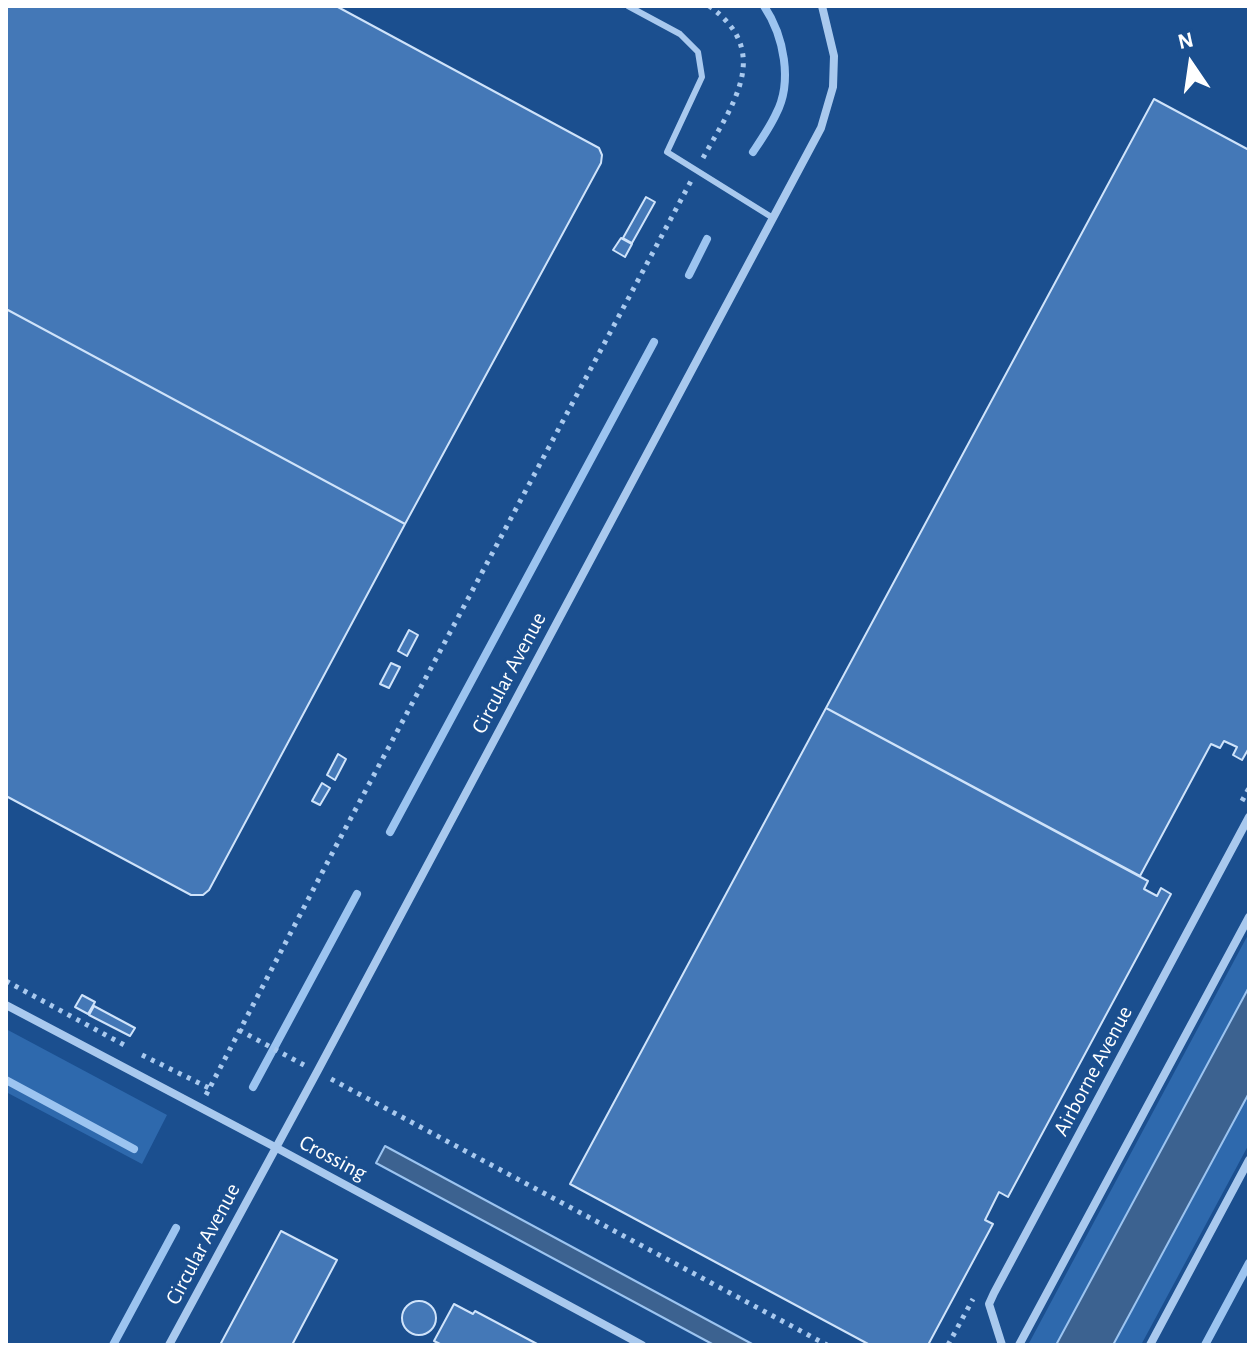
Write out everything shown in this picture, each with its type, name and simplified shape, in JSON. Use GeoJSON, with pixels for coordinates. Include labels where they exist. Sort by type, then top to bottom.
{"type":"FeatureCollection","features":[{"type":"Feature","properties":{"kind":"street","name":"Circular Avenue"},"geometry":{"type":"LineString","coordinates":[[169,1345],[313,1070],[821,128],[833,87],[834,56],[822,6]]}},
{"type":"Feature","properties":{"kind":"street","name":"Airborne Avenue"},"geometry":{"type":"LineString","coordinates":[[1002,1345],[989,1304],[994,1293],[1249,817]]}},
{"type":"Feature","properties":{"kind":"street"},"geometry":{"type":"LineString","coordinates":[[1019,1345],[1249,917]]}},
{"type":"Feature","properties":{"kind":"street","name":"Crossing"},"geometry":{"type":"LineString","coordinates":[[6,1005],[642,1345]]}},
{"type":"Feature","properties":{"kind":"street"},"geometry":{"type":"LineString","coordinates":[[1150,1345],[1249,1160]]}},
{"type":"Feature","properties":{"kind":"lane"},"geometry":{"type":"LineString","coordinates":[[628,6],[680,34],[698,52],[702,77],[667,152],[773,218]]}},
{"type":"Feature","properties":{"kind":"path"},"geometry":{"type":"LineString","coordinates":[[199,1108],[735,99],[742,78],[744,57],[740,40],[725,18],[709,6]]}},
{"type":"Feature","properties":{"kind":"path"},"geometry":{"type":"LineString","coordinates":[[6,981],[127,1047]]}},
{"type":"Feature","properties":{"kind":"path"},"geometry":{"type":"LineString","coordinates":[[239,1030],[827,1345]]}},
{"type":"Feature","properties":{"kind":"path"},"geometry":{"type":"LineString","coordinates":[[140,1054],[209,1088]]}},
{"type":"Feature","properties":{"kind":"shaded area"},"geometry":{"type":"Polygon","coordinates":[[[1249,933],[1249,987],[1056,1345],[1028,1345],[1249,933]]]}},
{"type":"Feature","properties":{"kind":"shaded area"},"geometry":{"type":"Polygon","coordinates":[[[1249,987],[1249,1093],[1113,1345],[1056,1345],[1249,987]]]}},
{"type":"Feature","properties":{"kind":"shaded area"},"geometry":{"type":"Polygon","coordinates":[[[6,1029],[167,1115],[142,1164],[6,1092],[6,1029]]]}},
{"type":"Feature","properties":{"kind":"shaded area"},"geometry":{"type":"Polygon","coordinates":[[[1249,1093],[1249,1144],[1141,1345],[1113,1345],[1249,1093]]]}},
{"type":"Feature","properties":{"kind":"shaded area"},"geometry":{"type":"Polygon","coordinates":[[[385,1146],[754,1345],[714,1345],[376,1163],[385,1146]]]}},
{"type":"Feature","properties":{"kind":"building"},"geometry":{"type":"Polygon","coordinates":[[[6,6],[336,6],[599,148],[601,163],[405,524],[6,309],[6,6]]]}},
{"type":"Feature","properties":{"kind":"building"},"geometry":{"type":"Polygon","coordinates":[[[1154,99],[1249,150],[1249,748],[1242,760],[1233,755],[1237,747],[1224,741],[1220,748],[1211,744],[1140,876],[826,708],[1154,99]]]}},
{"type":"Feature","properties":{"kind":"building"},"geometry":{"type":"Polygon","coordinates":[[[646,197],[655,202],[632,243],[623,238],[646,197]]]}},
{"type":"Feature","properties":{"kind":"building"},"geometry":{"type":"Polygon","coordinates":[[[621,238],[632,244],[625,257],[613,250],[621,238]]]}},
{"type":"Feature","properties":{"kind":"building"},"geometry":{"type":"Polygon","coordinates":[[[6,309],[405,524],[209,890],[203,895],[191,895],[6,796],[6,309]]]}},
{"type":"Feature","properties":{"kind":"building"},"geometry":{"type":"Polygon","coordinates":[[[409,630],[418,635],[407,656],[398,651],[409,630]]]}},
{"type":"Feature","properties":{"kind":"building"},"geometry":{"type":"Polygon","coordinates":[[[391,663],[400,667],[389,688],[380,684],[391,663]]]}},
{"type":"Feature","properties":{"kind":"building"},"geometry":{"type":"Polygon","coordinates":[[[826,708],[1148,881],[1144,889],[1157,896],[1161,888],[1171,894],[1008,1197],[999,1192],[985,1220],[993,1224],[928,1345],[870,1345],[570,1184],[826,708]]]}},
{"type":"Feature","properties":{"kind":"building"},"geometry":{"type":"Polygon","coordinates":[[[338,754],[346,759],[335,780],[327,775],[338,754]]]}},
{"type":"Feature","properties":{"kind":"building"},"geometry":{"type":"Polygon","coordinates":[[[322,783],[330,788],[320,805],[312,801],[322,783]]]}},
{"type":"Feature","properties":{"kind":"building"},"geometry":{"type":"Polygon","coordinates":[[[82,995],[95,1002],[88,1014],[75,1007],[82,995]]]}},
{"type":"Feature","properties":{"kind":"building"},"geometry":{"type":"Polygon","coordinates":[[[94,1006],[135,1028],[130,1036],[89,1015],[94,1006]]]}},
{"type":"Feature","properties":{"kind":"building"},"geometry":{"type":"Polygon","coordinates":[[[281,1231],[337,1260],[292,1345],[220,1345],[281,1231]]]}},
{"type":"Feature","properties":{"kind":"building"},"geometry":{"type":"Polygon","coordinates":[[[419,1301],[431,1306],[436,1318],[431,1330],[419,1335],[407,1330],[402,1318],[407,1306],[419,1301]]]}},
{"type":"Feature","properties":{"kind":"building"},"geometry":{"type":"Polygon","coordinates":[[[454,1304],[473,1314],[475,1311],[539,1345],[442,1345],[434,1341],[454,1304]]]}},
{"type":"Feature","properties":{"kind":"waterway"},"geometry":{"type":"LineString","coordinates":[[753,152],[776,114],[784,88],[781,45],[764,6]]}},
{"type":"Feature","properties":{"kind":"waterway"},"geometry":{"type":"LineString","coordinates":[[689,275],[707,239]]}},
{"type":"Feature","properties":{"kind":"waterway"},"geometry":{"type":"LineString","coordinates":[[390,832],[654,342]]}},
{"type":"Feature","properties":{"kind":"waterway"},"geometry":{"type":"LineString","coordinates":[[253,1087],[357,894]]}},
{"type":"Feature","properties":{"kind":"waterway"},"geometry":{"type":"LineString","coordinates":[[6,1080],[134,1149]]}},
{"type":"Feature","properties":{"kind":"waterway"},"geometry":{"type":"LineString","coordinates":[[113,1345],[176,1228]]}},
{"type":"Feature","properties":{"kind":"waterway"},"geometry":{"type":"LineString","coordinates":[[1205,1345],[1249,1263]]}}]}
